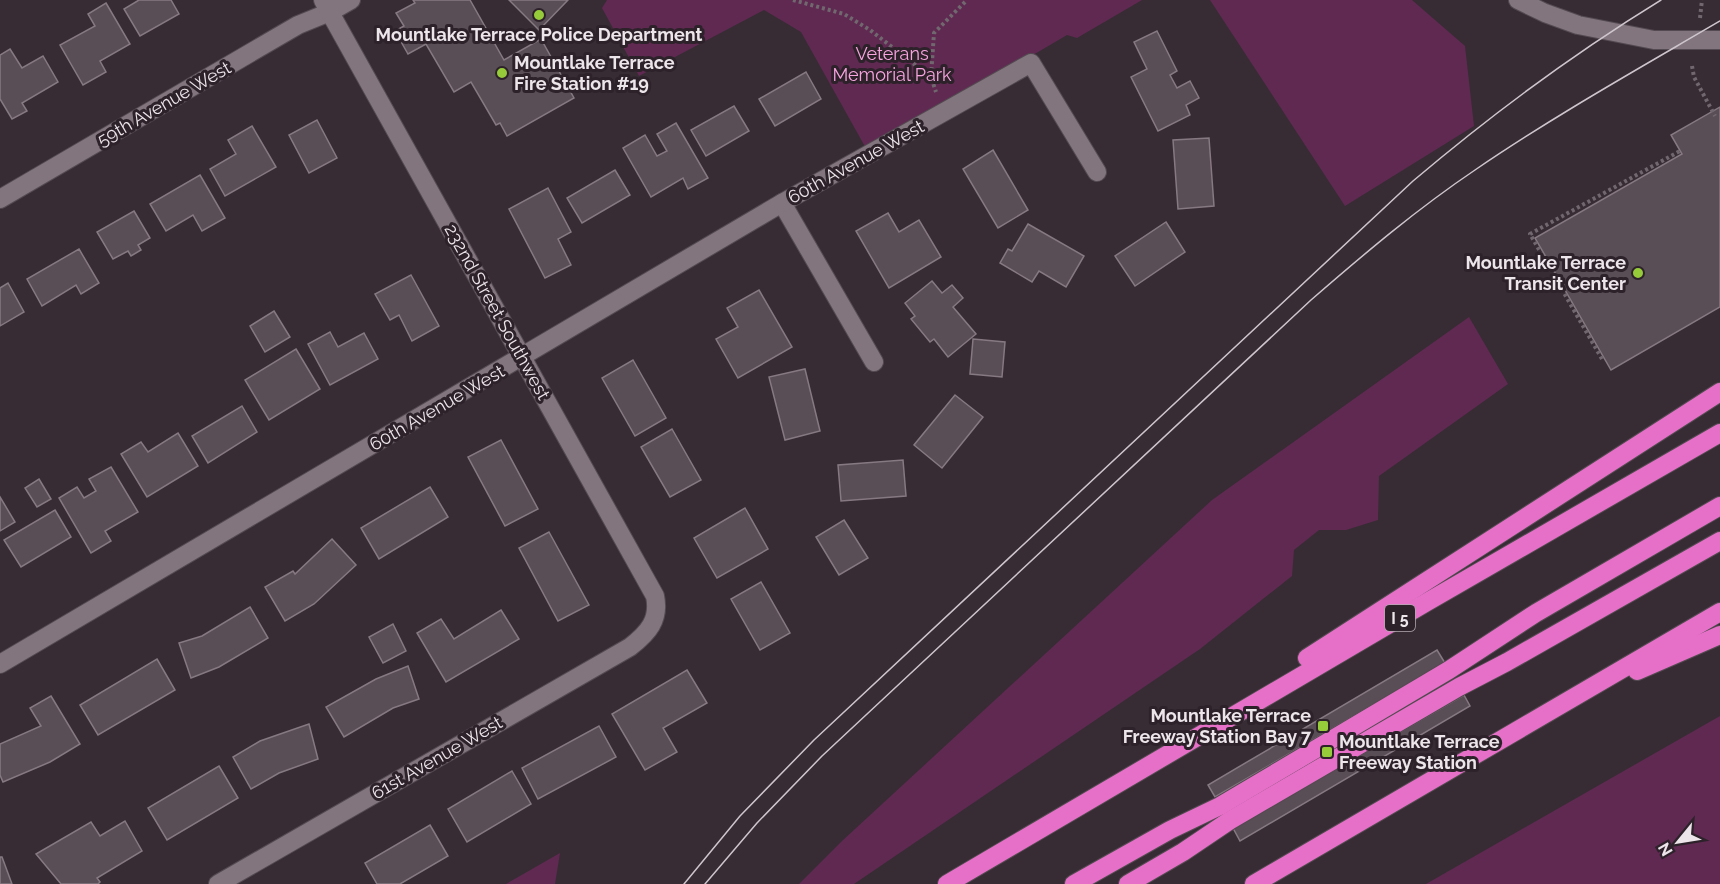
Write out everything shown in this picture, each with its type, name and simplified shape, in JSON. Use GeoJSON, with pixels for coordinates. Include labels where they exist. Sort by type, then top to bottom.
{"type":"FeatureCollection","features":[{"type":"Feature","properties":{"kind":"highway"},"geometry":{"type":"LineString","coordinates":[[1082,804],[1720,392]]}},
{"type":"Feature","properties":{"kind":"highway","name":"I 5"},"geometry":{"type":"LineString","coordinates":[[947,884],[1720,433]]}},
{"type":"Feature","properties":{"kind":"highway"},"geometry":{"type":"LineString","coordinates":[[1074,884],[1170,830],[1220,806],[1449,670],[1536,613],[1720,506]]}},
{"type":"Feature","properties":{"kind":"highway"},"geometry":{"type":"LineString","coordinates":[[1128,884],[1183,852],[1229,821],[1449,692],[1508,662],[1720,541]]}},
{"type":"Feature","properties":{"kind":"highway"},"geometry":{"type":"LineString","coordinates":[[1254,884],[1720,612]]}},
{"type":"Feature","properties":{"kind":"highway"},"geometry":{"type":"LineString","coordinates":[[1556,707],[1720,635]]}},
{"type":"Feature","properties":{"kind":"street","name":"59th Avenue West"},"geometry":{"type":"LineString","coordinates":[[0,199],[298,25],[326,6],[351,0]]}},
{"type":"Feature","properties":{"kind":"street"},"geometry":{"type":"LineString","coordinates":[[1518,0],[1557,18],[1604,31],[1654,40],[1720,40]]}},
{"type":"Feature","properties":{"kind":"street","name":"232nd Street Southwest"},"geometry":{"type":"LineString","coordinates":[[326,6],[655,596],[657,607],[652,627]]}},
{"type":"Feature","properties":{"kind":"street","name":"60th Avenue West"},"geometry":{"type":"LineString","coordinates":[[0,664],[782,203],[947,112],[1030,63],[1097,172]]}},
{"type":"Feature","properties":{"kind":"street"},"geometry":{"type":"LineString","coordinates":[[782,203],[874,362]]}},
{"type":"Feature","properties":{"kind":"street","name":"61st Avenue West"},"geometry":{"type":"LineString","coordinates":[[218,884],[630,647],[652,627]]}},
{"type":"Feature","properties":{"kind":"path"},"geometry":{"type":"LineString","coordinates":[[793,0],[844,14],[870,30],[931,77]]}},
{"type":"Feature","properties":{"kind":"path"},"geometry":{"type":"LineString","coordinates":[[947,112],[941,104],[931,77],[934,33],[967,0]]}},
{"type":"Feature","properties":{"kind":"path"},"geometry":{"type":"LineString","coordinates":[[1700,18],[1702,0]]}},
{"type":"Feature","properties":{"kind":"path"},"geometry":{"type":"LineString","coordinates":[[1692,66],[1694,76],[1715,117]]}},
{"type":"Feature","properties":{"kind":"path"},"geometry":{"type":"LineString","coordinates":[[1602,359],[1530,234],[1680,151]]}},
{"type":"Feature","properties":{"kind":"green space","name":"Veterans Memorial Park"},"geometry":{"type":"Polygon","coordinates":[[[607,0],[1142,0],[1077,38],[1067,35],[868,152],[801,32],[764,10],[639,76],[602,8],[607,0]]]}},
{"type":"Feature","properties":{"kind":"green space"},"geometry":{"type":"Polygon","coordinates":[[[1210,0],[1412,0],[1465,46],[1474,126],[1345,206],[1210,0]]]}},
{"type":"Feature","properties":{"kind":"green space"},"geometry":{"type":"Polygon","coordinates":[[[1469,317],[1508,384],[1379,476],[1378,520],[1346,530],[1319,530],[1294,550],[1292,576],[1200,649],[854,884],[799,884],[842,841],[1212,500],[1469,317]]]}},
{"type":"Feature","properties":{"kind":"green space"},"geometry":{"type":"Polygon","coordinates":[[[1720,716],[1720,884],[1426,884],[1720,716]]]}},
{"type":"Feature","properties":{"kind":"green space"},"geometry":{"type":"Polygon","coordinates":[[[560,853],[555,884],[506,884],[560,853]]]}},
{"type":"Feature","properties":{"kind":"building"},"geometry":{"type":"Polygon","coordinates":[[[139,0],[171,0],[179,14],[140,36],[124,9],[139,0]]]}},
{"type":"Feature","properties":{"kind":"building","name":"Mountlake Terrace Fire Station #19"},"geometry":{"type":"Polygon","coordinates":[[[413,0],[470,0],[504,60],[541,39],[574,98],[507,136],[500,123],[496,125],[471,82],[454,92],[426,44],[408,54],[395,31],[404,26],[396,13],[415,3],[413,0]]]}},
{"type":"Feature","properties":{"kind":"building","name":"Mountlake Terrace Police Department"},"geometry":{"type":"Polygon","coordinates":[[[509,0],[568,0],[539,30],[509,0]]]}},
{"type":"Feature","properties":{"kind":"building"},"geometry":{"type":"Polygon","coordinates":[[[106,3],[130,44],[100,61],[106,72],[83,85],[60,45],[95,26],[88,14],[106,3]]]}},
{"type":"Feature","properties":{"kind":"building"},"geometry":{"type":"Polygon","coordinates":[[[1157,31],[1177,71],[1170,75],[1177,88],[1190,81],[1199,98],[1186,105],[1190,115],[1158,131],[1131,77],[1147,69],[1134,42],[1157,31]]]}},
{"type":"Feature","properties":{"kind":"building"},"geometry":{"type":"Polygon","coordinates":[[[10,49],[22,68],[43,56],[58,82],[22,103],[27,111],[12,119],[0,99],[0,55],[10,49]]]}},
{"type":"Feature","properties":{"kind":"building"},"geometry":{"type":"Polygon","coordinates":[[[806,72],[821,99],[775,126],[759,99],[806,72]]]}},
{"type":"Feature","properties":{"kind":"building"},"geometry":{"type":"Polygon","coordinates":[[[734,106],[749,131],[706,156],[691,130],[734,106]]]}},
{"type":"Feature","properties":{"kind":"building","name":"Mountlake Terrace Transit Center"},"geometry":{"type":"Polygon","coordinates":[[[1720,107],[1720,307],[1611,370],[1535,238],[1682,154],[1671,135],[1720,107]]]}},
{"type":"Feature","properties":{"kind":"building"},"geometry":{"type":"Polygon","coordinates":[[[317,120],[337,158],[309,173],[289,135],[317,120]]]}},
{"type":"Feature","properties":{"kind":"building"},"geometry":{"type":"Polygon","coordinates":[[[676,123],[708,178],[688,189],[683,178],[651,197],[623,148],[645,135],[657,156],[667,151],[657,134],[676,123]]]}},
{"type":"Feature","properties":{"kind":"building"},"geometry":{"type":"Polygon","coordinates":[[[252,126],[276,167],[225,196],[210,169],[236,154],[228,140],[252,126]]]}},
{"type":"Feature","properties":{"kind":"building"},"geometry":{"type":"Polygon","coordinates":[[[1209,138],[1214,206],[1178,209],[1173,140],[1209,138]]]}},
{"type":"Feature","properties":{"kind":"building"},"geometry":{"type":"Polygon","coordinates":[[[993,150],[1028,210],[998,228],[963,169],[993,150]]]}},
{"type":"Feature","properties":{"kind":"building"},"geometry":{"type":"Polygon","coordinates":[[[615,170],[630,195],[582,223],[567,198],[615,170]]]}},
{"type":"Feature","properties":{"kind":"building"},"geometry":{"type":"Polygon","coordinates":[[[200,175],[225,218],[202,231],[193,215],[166,231],[150,204],[200,175]]]}},
{"type":"Feature","properties":{"kind":"building"},"geometry":{"type":"Polygon","coordinates":[[[548,188],[571,232],[558,239],[571,265],[545,278],[509,209],[548,188]]]}},
{"type":"Feature","properties":{"kind":"building"},"geometry":{"type":"Polygon","coordinates":[[[134,211],[150,238],[138,245],[141,250],[131,256],[128,251],[113,259],[97,232],[134,211]]]}},
{"type":"Feature","properties":{"kind":"building"},"geometry":{"type":"Polygon","coordinates":[[[888,213],[899,232],[919,220],[941,257],[889,288],[856,231],[888,213]]]}},
{"type":"Feature","properties":{"kind":"building"},"geometry":{"type":"Polygon","coordinates":[[[1166,222],[1185,252],[1135,286],[1115,256],[1166,222]]]}},
{"type":"Feature","properties":{"kind":"building"},"geometry":{"type":"Polygon","coordinates":[[[1028,224],[1084,256],[1066,287],[1039,271],[1032,282],[1000,263],[1008,249],[1012,251],[1028,224]]]}},
{"type":"Feature","properties":{"kind":"building"},"geometry":{"type":"Polygon","coordinates":[[[79,249],[99,283],[81,294],[76,285],[42,306],[27,279],[79,249]]]}},
{"type":"Feature","properties":{"kind":"building"},"geometry":{"type":"Polygon","coordinates":[[[411,275],[439,326],[412,341],[399,315],[390,320],[375,294],[411,275]]]}},
{"type":"Feature","properties":{"kind":"building"},"geometry":{"type":"Polygon","coordinates":[[[932,281],[942,293],[952,285],[963,298],[953,307],[976,334],[948,357],[934,339],[930,342],[911,319],[915,316],[905,303],[932,281]]]}},
{"type":"Feature","properties":{"kind":"building"},"geometry":{"type":"Polygon","coordinates":[[[8,283],[24,312],[0,326],[0,288],[8,283]]]}},
{"type":"Feature","properties":{"kind":"building"},"geometry":{"type":"Polygon","coordinates":[[[759,290],[792,347],[738,378],[716,339],[738,327],[727,308],[759,290]]]}},
{"type":"Feature","properties":{"kind":"building"},"geometry":{"type":"Polygon","coordinates":[[[274,311],[290,337],[265,352],[250,326],[274,311]]]}},
{"type":"Feature","properties":{"kind":"building"},"geometry":{"type":"Polygon","coordinates":[[[330,332],[338,347],[364,333],[378,359],[330,385],[308,344],[330,332]]]}},
{"type":"Feature","properties":{"kind":"building"},"geometry":{"type":"Polygon","coordinates":[[[973,339],[1005,342],[1002,377],[970,374],[973,339]]]}},
{"type":"Feature","properties":{"kind":"building"},"geometry":{"type":"Polygon","coordinates":[[[296,349],[320,389],[269,420],[245,380],[296,349]]]}},
{"type":"Feature","properties":{"kind":"building"},"geometry":{"type":"Polygon","coordinates":[[[633,360],[666,418],[635,436],[602,378],[633,360]]]}},
{"type":"Feature","properties":{"kind":"building"},"geometry":{"type":"Polygon","coordinates":[[[805,369],[820,431],[785,440],[769,377],[805,369]]]}},
{"type":"Feature","properties":{"kind":"building"},"geometry":{"type":"Polygon","coordinates":[[[955,395],[983,417],[942,468],[914,445],[955,395]]]}},
{"type":"Feature","properties":{"kind":"building"},"geometry":{"type":"Polygon","coordinates":[[[242,406],[257,432],[208,463],[192,436],[242,406]]]}},
{"type":"Feature","properties":{"kind":"building"},"geometry":{"type":"Polygon","coordinates":[[[672,429],[701,480],[670,497],[641,447],[672,429]]]}},
{"type":"Feature","properties":{"kind":"building"},"geometry":{"type":"Polygon","coordinates":[[[178,433],[198,466],[147,497],[121,454],[141,442],[148,452],[178,433]]]}},
{"type":"Feature","properties":{"kind":"building"},"geometry":{"type":"Polygon","coordinates":[[[501,440],[538,509],[505,526],[468,457],[501,440]]]}},
{"type":"Feature","properties":{"kind":"building"},"geometry":{"type":"Polygon","coordinates":[[[903,460],[906,496],[841,501],[838,465],[903,460]]]}},
{"type":"Feature","properties":{"kind":"building"},"geometry":{"type":"Polygon","coordinates":[[[111,467],[138,512],[105,531],[111,541],[91,553],[59,498],[77,487],[84,498],[96,491],[89,479],[111,467]]]}},
{"type":"Feature","properties":{"kind":"building"},"geometry":{"type":"Polygon","coordinates":[[[39,479],[51,499],[37,507],[25,488],[39,479]]]}},
{"type":"Feature","properties":{"kind":"building"},"geometry":{"type":"Polygon","coordinates":[[[430,487],[448,517],[379,559],[361,528],[430,487]]]}},
{"type":"Feature","properties":{"kind":"building"},"geometry":{"type":"Polygon","coordinates":[[[0,497],[15,522],[0,531],[0,497]]]}},
{"type":"Feature","properties":{"kind":"building"},"geometry":{"type":"Polygon","coordinates":[[[745,508],[768,549],[717,578],[694,538],[745,508]]]}},
{"type":"Feature","properties":{"kind":"building"},"geometry":{"type":"Polygon","coordinates":[[[55,510],[71,537],[21,567],[4,540],[55,510]]]}},
{"type":"Feature","properties":{"kind":"building"},"geometry":{"type":"Polygon","coordinates":[[[844,520],[868,558],[839,575],[816,537],[844,520]]]}},
{"type":"Feature","properties":{"kind":"building"},"geometry":{"type":"Polygon","coordinates":[[[549,532],[589,605],[558,621],[519,548],[549,532]]]}},
{"type":"Feature","properties":{"kind":"building"},"geometry":{"type":"Polygon","coordinates":[[[332,539],[356,565],[314,604],[285,621],[265,587],[293,571],[295,574],[332,539]]]}},
{"type":"Feature","properties":{"kind":"building"},"geometry":{"type":"Polygon","coordinates":[[[761,582],[790,633],[760,650],[731,599],[761,582]]]}},
{"type":"Feature","properties":{"kind":"building"},"geometry":{"type":"Polygon","coordinates":[[[250,607],[268,638],[219,667],[191,678],[179,643],[202,636],[250,607]]]}},
{"type":"Feature","properties":{"kind":"building"},"geometry":{"type":"Polygon","coordinates":[[[501,610],[519,639],[446,682],[417,633],[441,619],[454,639],[501,610]]]}},
{"type":"Feature","properties":{"kind":"building"},"geometry":{"type":"Polygon","coordinates":[[[393,624],[406,651],[383,663],[369,637],[393,624]]]}},
{"type":"Feature","properties":{"kind":"building"},"geometry":{"type":"Polygon","coordinates":[[[1437,650],[1445,663],[1215,797],[1208,785],[1437,650]]]}},
{"type":"Feature","properties":{"kind":"building"},"geometry":{"type":"Polygon","coordinates":[[[157,659],[175,690],[98,735],[80,705],[157,659]]]}},
{"type":"Feature","properties":{"kind":"building"},"geometry":{"type":"Polygon","coordinates":[[[408,666],[419,699],[393,708],[344,737],[326,707],[376,679],[408,666]]]}},
{"type":"Feature","properties":{"kind":"building"},"geometry":{"type":"Polygon","coordinates":[[[687,670],[707,703],[663,728],[677,752],[645,770],[612,714],[687,670]]]}},
{"type":"Feature","properties":{"kind":"building"},"geometry":{"type":"Polygon","coordinates":[[[1464,695],[1470,706],[1240,841],[1233,828],[1464,695]]]}},
{"type":"Feature","properties":{"kind":"building"},"geometry":{"type":"Polygon","coordinates":[[[51,696],[80,744],[50,762],[3,782],[0,775],[0,744],[41,726],[30,708],[51,696]]]}},
{"type":"Feature","properties":{"kind":"building"},"geometry":{"type":"Polygon","coordinates":[[[309,724],[318,759],[279,773],[251,789],[233,757],[260,741],[309,724]]]}},
{"type":"Feature","properties":{"kind":"building"},"geometry":{"type":"Polygon","coordinates":[[[599,726],[616,757],[538,799],[522,768],[599,726]]]}},
{"type":"Feature","properties":{"kind":"building"},"geometry":{"type":"Polygon","coordinates":[[[219,766],[238,798],[167,840],[148,808],[219,766]]]}},
{"type":"Feature","properties":{"kind":"building"},"geometry":{"type":"Polygon","coordinates":[[[512,771],[531,804],[467,842],[448,809],[512,771]]]}},
{"type":"Feature","properties":{"kind":"building"},"geometry":{"type":"Polygon","coordinates":[[[125,821],[142,851],[97,878],[100,882],[98,884],[61,884],[36,854],[91,822],[100,836],[125,821]]]}},
{"type":"Feature","properties":{"kind":"building"},"geometry":{"type":"Polygon","coordinates":[[[430,825],[448,856],[400,884],[377,884],[365,863],[430,825]]]}},
{"type":"Feature","properties":{"kind":"building"},"geometry":{"type":"Polygon","coordinates":[[[0,857],[2,857],[12,884],[0,884],[0,857]]]}},
{"type":"Feature","properties":{"kind":"tram line"},"geometry":{"type":"LineString","coordinates":[[684,884],[740,816],[814,740],[1413,181],[1534,86],[1661,0]]}},
{"type":"Feature","properties":{"kind":"tram line"},"geometry":{"type":"LineString","coordinates":[[705,884],[757,823],[822,756],[1311,300],[1391,232],[1453,185],[1596,93],[1720,21]]}},
{"type":"Feature","properties":{"kind":"place","name":"Mountlake Terrace Police Department"},"geometry":{"type":"Point","coordinates":[539,15]}},
{"type":"Feature","properties":{"kind":"place","name":"Mountlake Terrace Fire Station #19"},"geometry":{"type":"Point","coordinates":[502,73]}},
{"type":"Feature","properties":{"kind":"place","name":"Mountlake Terrace Transit Center"},"geometry":{"type":"Point","coordinates":[1638,273]}},
{"type":"Feature","properties":{"kind":"place","name":"Mountlake Terrace Freeway Station Bay 7"},"geometry":{"type":"Point","coordinates":[1323,726]}},
{"type":"Feature","properties":{"kind":"place","name":"Mountlake Terrace Freeway Station"},"geometry":{"type":"Point","coordinates":[1327,752]}}]}
